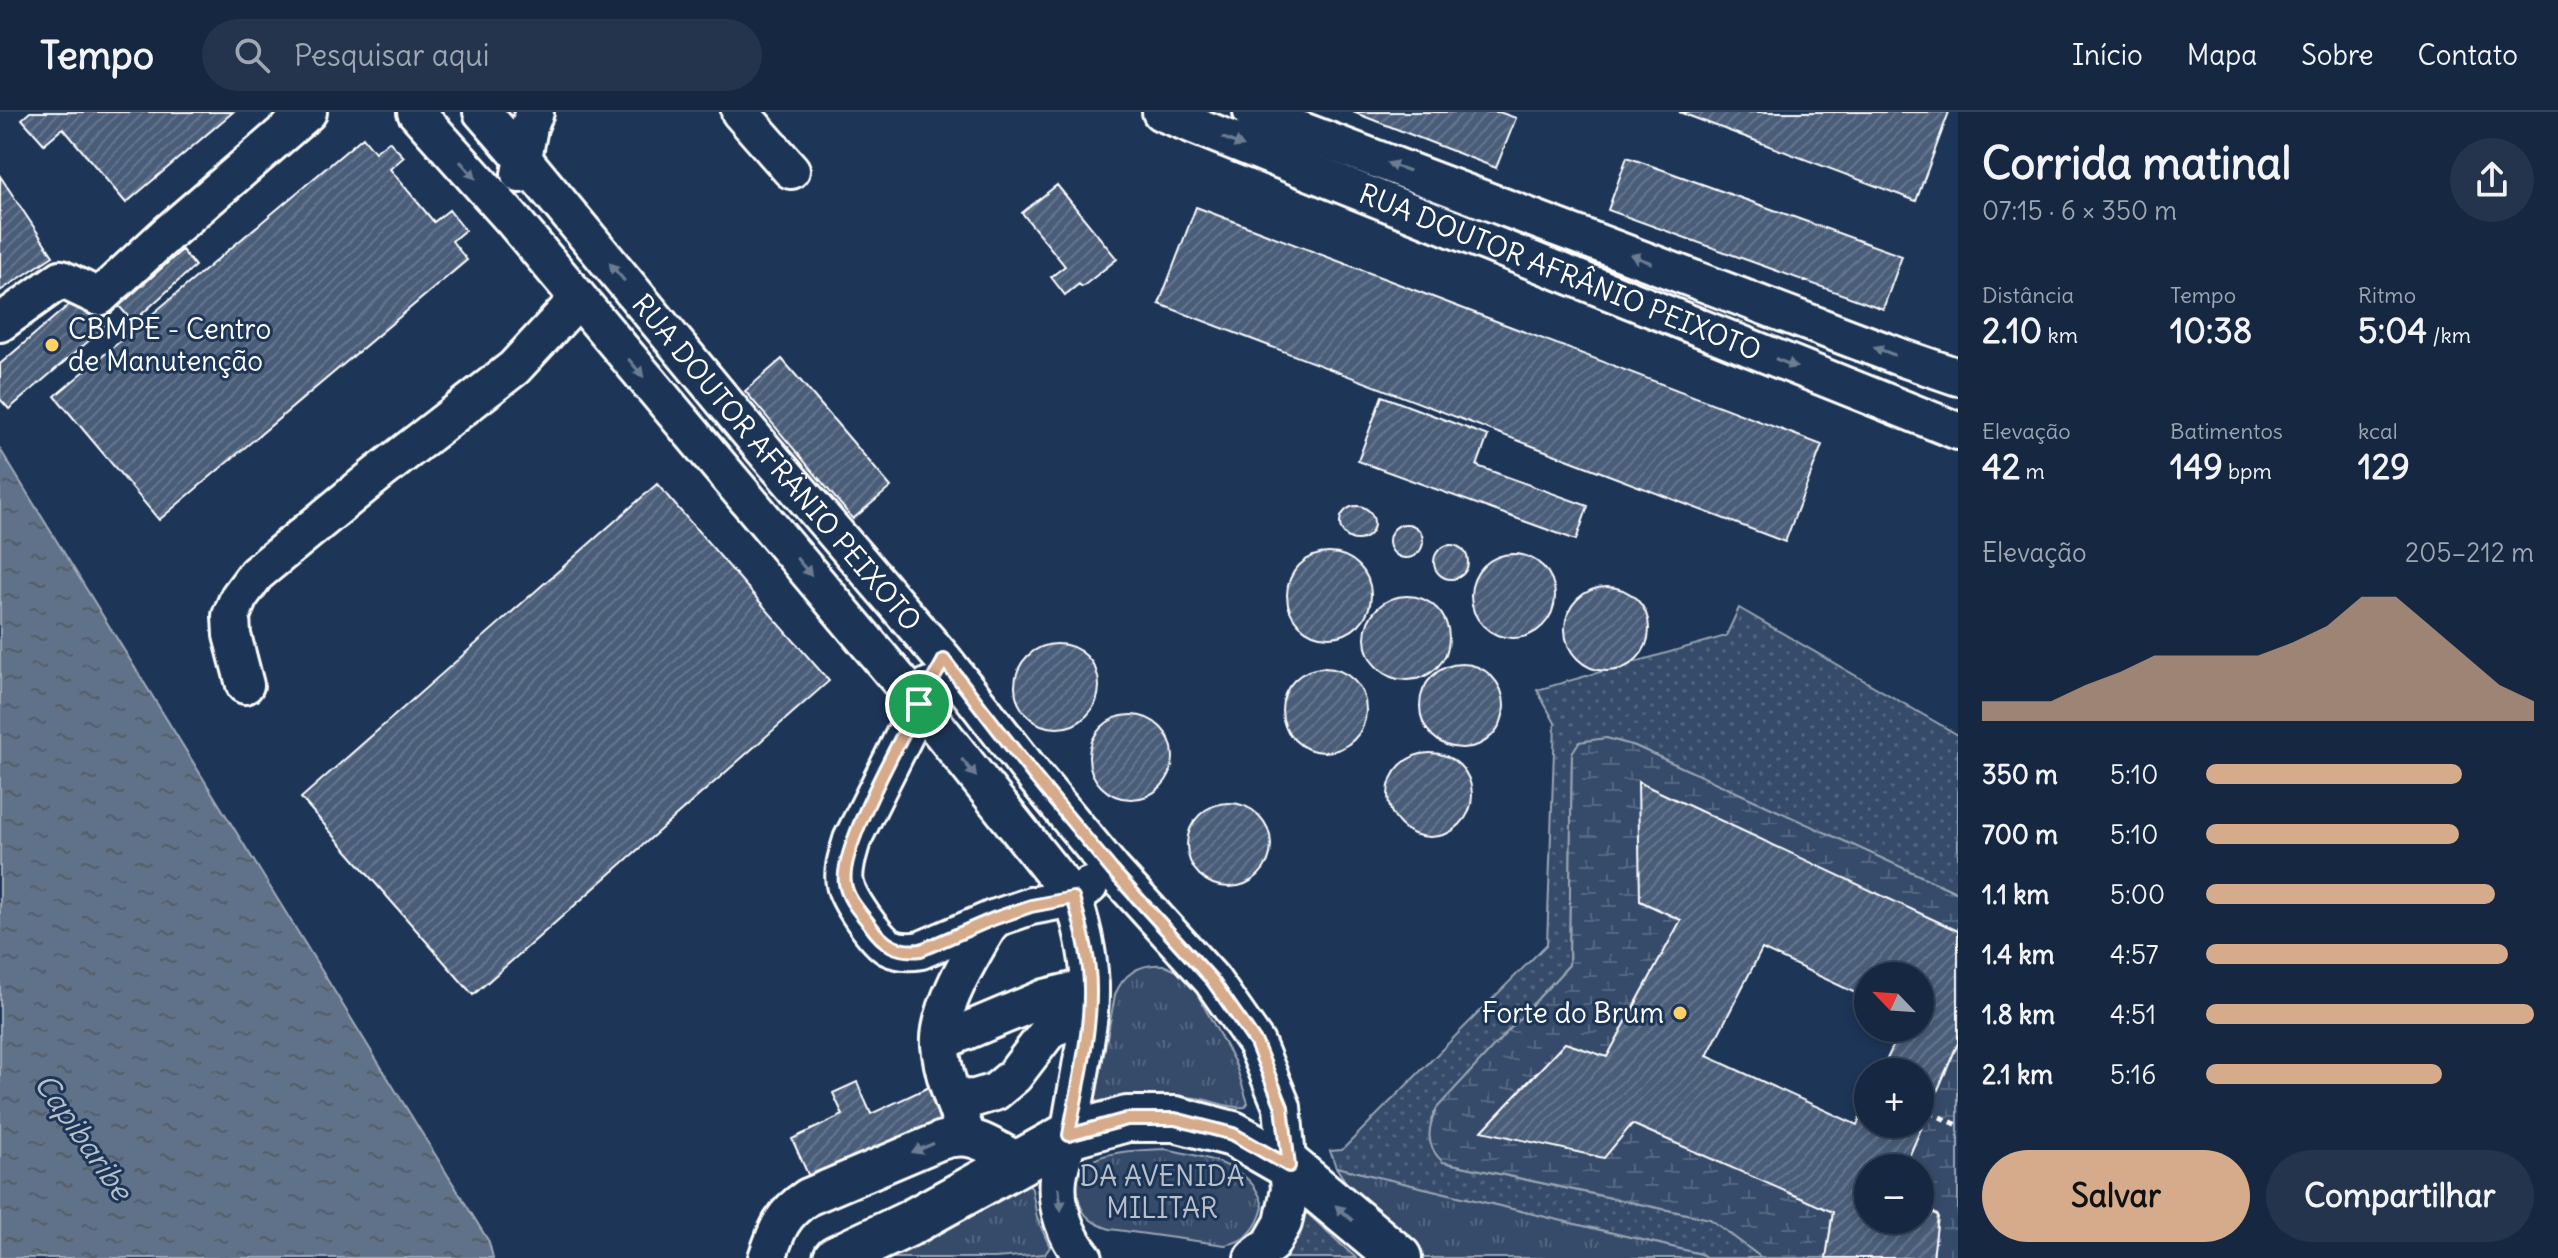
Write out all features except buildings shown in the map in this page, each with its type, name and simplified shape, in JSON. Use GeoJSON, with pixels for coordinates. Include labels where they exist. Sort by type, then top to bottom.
{"type":"FeatureCollection","features":[{"type":"Feature","properties":{"kind":"main road"},"geometry":{"type":"LineString","coordinates":[[836,1258],[908,1224],[1069,1135],[1127,1119],[1175,1119],[1233,1134],[1289,1166],[1399,1258]]}},
{"type":"Feature","properties":{"kind":"street"},"geometry":{"type":"LineString","coordinates":[[0,323],[61,279],[99,297],[308,112]]}},
{"type":"Feature","properties":{"kind":"street","name":"RUA DOUTOR AFRÂNIO PEIXOTO"},"geometry":{"type":"LineString","coordinates":[[416,112],[512,219],[919,704],[1073,898],[1081,923],[1090,1001],[1069,1135],[1058,1180],[1062,1220],[1074,1246],[1084,1258]]}},
{"type":"Feature","properties":{"kind":"street","name":"RUA DOUTOR AFRÂNIO PEIXOTO"},"geometry":{"type":"LineString","coordinates":[[482,112],[944,660],[1112,870],[1212,980],[1256,1043],[1282,1107],[1290,1189],[1283,1223],[1271,1244],[1253,1258]]}},
{"type":"Feature","properties":{"kind":"street"},"geometry":{"type":"LineString","coordinates":[[512,219],[529,127],[535,112]]}},
{"type":"Feature","properties":{"kind":"street"},"geometry":{"type":"LineString","coordinates":[[740,112],[791,170]]}},
{"type":"Feature","properties":{"kind":"street","name":"RUA DOUTOR AFRÂNIO PEIXOTO"},"geometry":{"type":"LineString","coordinates":[[1161,112],[1958,431]]}},
{"type":"Feature","properties":{"kind":"street","name":"RUA DOUTOR AFRÂNIO PEIXOTO"},"geometry":{"type":"LineString","coordinates":[[1252,112],[1958,377]]}},
{"type":"Feature","properties":{"kind":"street"},"geometry":{"type":"LineString","coordinates":[[245,685],[232,635],[231,616],[239,597],[256,574],[514,368],[578,299]]}},
{"type":"Feature","properties":{"kind":"street"},"geometry":{"type":"LineString","coordinates":[[944,660],[852,840],[844,882],[848,894],[878,937],[889,947],[908,952],[921,950],[993,919],[1031,906],[1073,898],[1112,870]]}},
{"type":"Feature","properties":{"kind":"street"},"geometry":{"type":"LineString","coordinates":[[967,1136],[953,1099],[940,1042],[948,1006],[964,967],[993,919]]}},
{"type":"Feature","properties":{"kind":"street"},"geometry":{"type":"LineString","coordinates":[[940,1042],[1090,1001]]}},
{"type":"Feature","properties":{"kind":"street"},"geometry":{"type":"LineString","coordinates":[[953,1099],[975,1098],[995,1092],[1014,1076],[1047,1013]]}},
{"type":"Feature","properties":{"kind":"street"},"geometry":{"type":"LineString","coordinates":[[767,1258],[783,1218],[793,1207],[808,1197],[940,1141],[967,1136],[1021,1163]]}},
{"type":"Feature","properties":{"kind":"path"},"geometry":{"type":"LineString","coordinates":[[1934,1114],[1958,1125]]}},
{"type":"Feature","properties":{"kind":"green space"},"geometry":{"type":"Polygon","coordinates":[[[1739,608],[1958,735],[1958,893],[1635,746],[1606,738],[1572,753],[1569,965],[1437,1108],[1431,1120],[1443,1162],[1710,1219],[1762,1258],[1707,1258],[1701,1254],[1336,1167],[1330,1151],[1342,1150],[1547,944],[1555,723],[1537,690],[1726,636],[1739,608]]]}},
{"type":"Feature","properties":{"kind":"green space"},"geometry":{"type":"Polygon","coordinates":[[[1606,738],[1635,746],[1958,893],[1958,931],[1640,901],[1681,920],[1607,1057],[1565,1043],[1483,1130],[1603,1158],[1632,1124],[1833,1212],[1826,1258],[1762,1258],[1710,1219],[1443,1162],[1433,1150],[1430,1130],[1437,1108],[1569,965],[1572,753],[1579,742],[1606,738]]]}},
{"type":"Feature","properties":{"kind":"green space","name":"DA AVENIDA MILITAR"},"geometry":{"type":"Polygon","coordinates":[[[1163,965],[1190,981],[1235,1063],[1248,1103],[1245,1107],[1170,1095],[1132,1096],[1095,1102],[1118,988],[1133,971],[1163,965]]]}},
{"type":"Feature","properties":{"kind":"green space"},"geometry":{"type":"Polygon","coordinates":[[[1958,1043],[1958,1258],[1933,1258],[1938,1216],[1934,1213],[1934,1154],[1910,1154],[1917,1138],[1934,1138],[1934,1099],[1958,1043]]]}},
{"type":"Feature","properties":{"kind":"green space","name":"DA AVENIDA MILITAR"},"geometry":{"type":"Polygon","coordinates":[[[1165,1149],[1224,1164],[1249,1181],[1258,1192],[1263,1207],[1250,1232],[1239,1241],[1225,1245],[1110,1229],[1086,1216],[1079,1201],[1077,1184],[1081,1171],[1090,1162],[1119,1152],[1165,1149]]]}},
{"type":"Feature","properties":{"kind":"green space"},"geometry":{"type":"Polygon","coordinates":[[[1336,1167],[1701,1254],[1707,1258],[1424,1258],[1349,1187],[1336,1167]]]}},
{"type":"Feature","properties":{"kind":"green space","name":"DA AVENIDA MILITAR"},"geometry":{"type":"Polygon","coordinates":[[[1028,1182],[1037,1218],[1050,1247],[1045,1254],[995,1258],[859,1258],[1028,1182]]]}},
{"type":"Feature","properties":{"kind":"green space","name":"DA AVENIDA MILITAR"},"geometry":{"type":"Polygon","coordinates":[[[1305,1214],[1356,1258],[1284,1258],[1296,1240],[1305,1214]]]}},
{"type":"Feature","properties":{"kind":"water","name":"Capibaribe"},"geometry":{"type":"Polygon","coordinates":[[[0,449],[489,1242],[493,1258],[0,1258],[0,449]]]}},
{"type":"Feature","properties":{"kind":"place","name":"CBMPE - Centro de Manutenção"},"geometry":{"type":"Point","coordinates":[52,345]}},
{"type":"Feature","properties":{"kind":"place","name":"Forte do Brum"},"geometry":{"type":"Point","coordinates":[1680,1013]}},
{"type":"Feature","properties":{"kind":"route"},"geometry":{"type":"LineString","coordinates":[[944,660],[1112,870],[1212,980],[1256,1043],[1282,1107],[1289,1166],[1233,1134],[1175,1119],[1127,1119],[1069,1135],[1089,1014],[1090,987],[1081,923],[1073,898],[1031,906],[993,919],[921,950],[908,952],[889,947],[878,937],[848,894],[844,882],[845,866],[852,840],[919,704],[944,660]]}}]}
